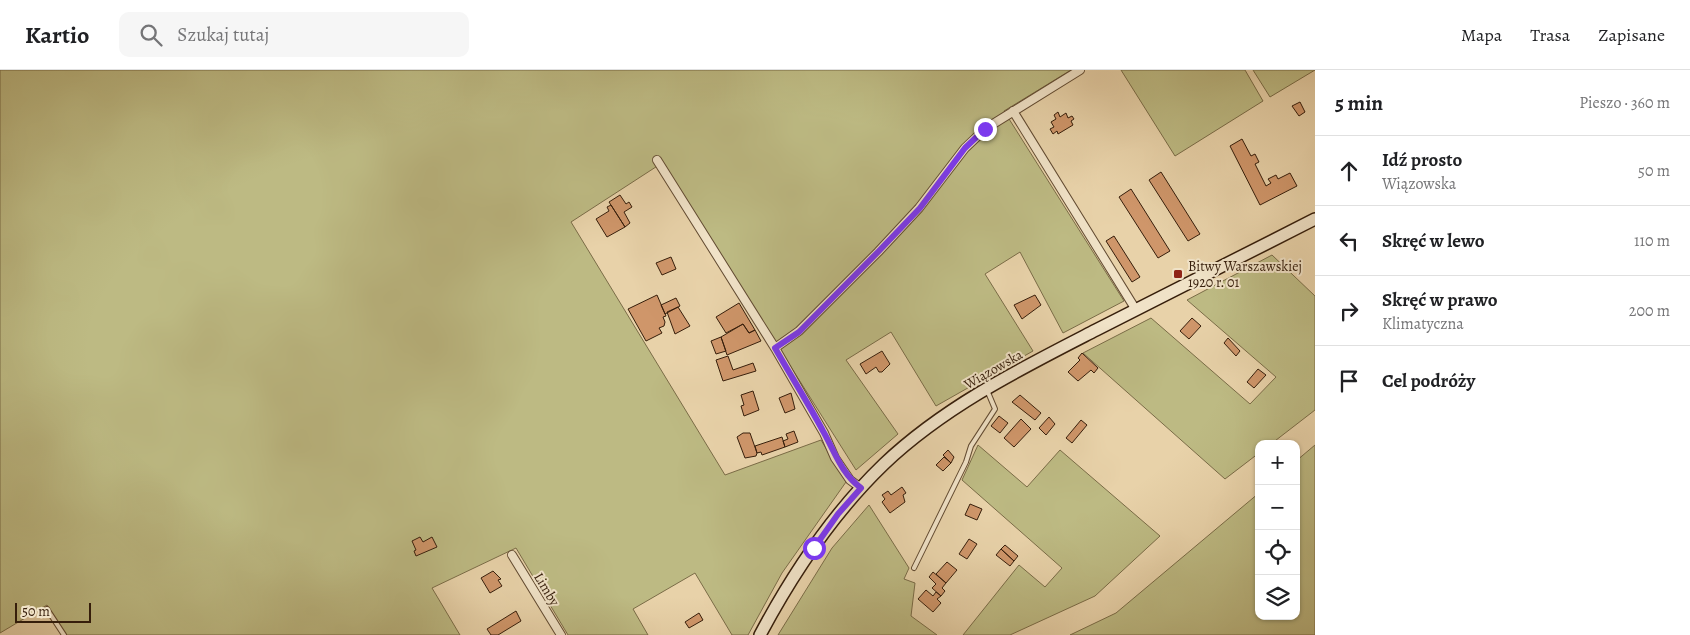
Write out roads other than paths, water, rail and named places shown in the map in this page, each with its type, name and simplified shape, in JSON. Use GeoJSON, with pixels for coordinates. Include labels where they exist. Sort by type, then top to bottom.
{"type":"FeatureCollection","features":[{"type":"Feature","properties":{"kind":"main road","name":"Wiązowska"},"geometry":{"type":"LineString","coordinates":[[760,635],[814,548],[838,514],[884,464],[912,440],[986,388],[1315,219]]}},
{"type":"Feature","properties":{"kind":"street"},"geometry":{"type":"LineString","coordinates":[[775,348],[799,332],[884,246],[920,208],[965,148],[985,129],[1080,70]]}},
{"type":"Feature","properties":{"kind":"street"},"geometry":{"type":"LineString","coordinates":[[1013,111],[1136,310]]}},
{"type":"Feature","properties":{"kind":"street"},"geometry":{"type":"LineString","coordinates":[[657,160],[775,348],[824,433],[835,458],[850,480],[861,488]]}},
{"type":"Feature","properties":{"kind":"street","name":"Limby"},"geometry":{"type":"LineString","coordinates":[[512,555],[560,635]]}},
{"type":"Feature","properties":{"kind":"lane"},"geometry":{"type":"LineString","coordinates":[[914,568],[966,462],[971,446],[993,413],[994,404],[986,388]]}},
{"type":"Feature","properties":{"kind":"lane"},"geometry":{"type":"LineString","coordinates":[[47,609],[64,635]]}},
{"type":"Feature","properties":{"kind":"place","name":"Bitwy Warszawskiej 1920 r. 01"},"geometry":{"type":"Point","coordinates":[1178,274]}}]}
